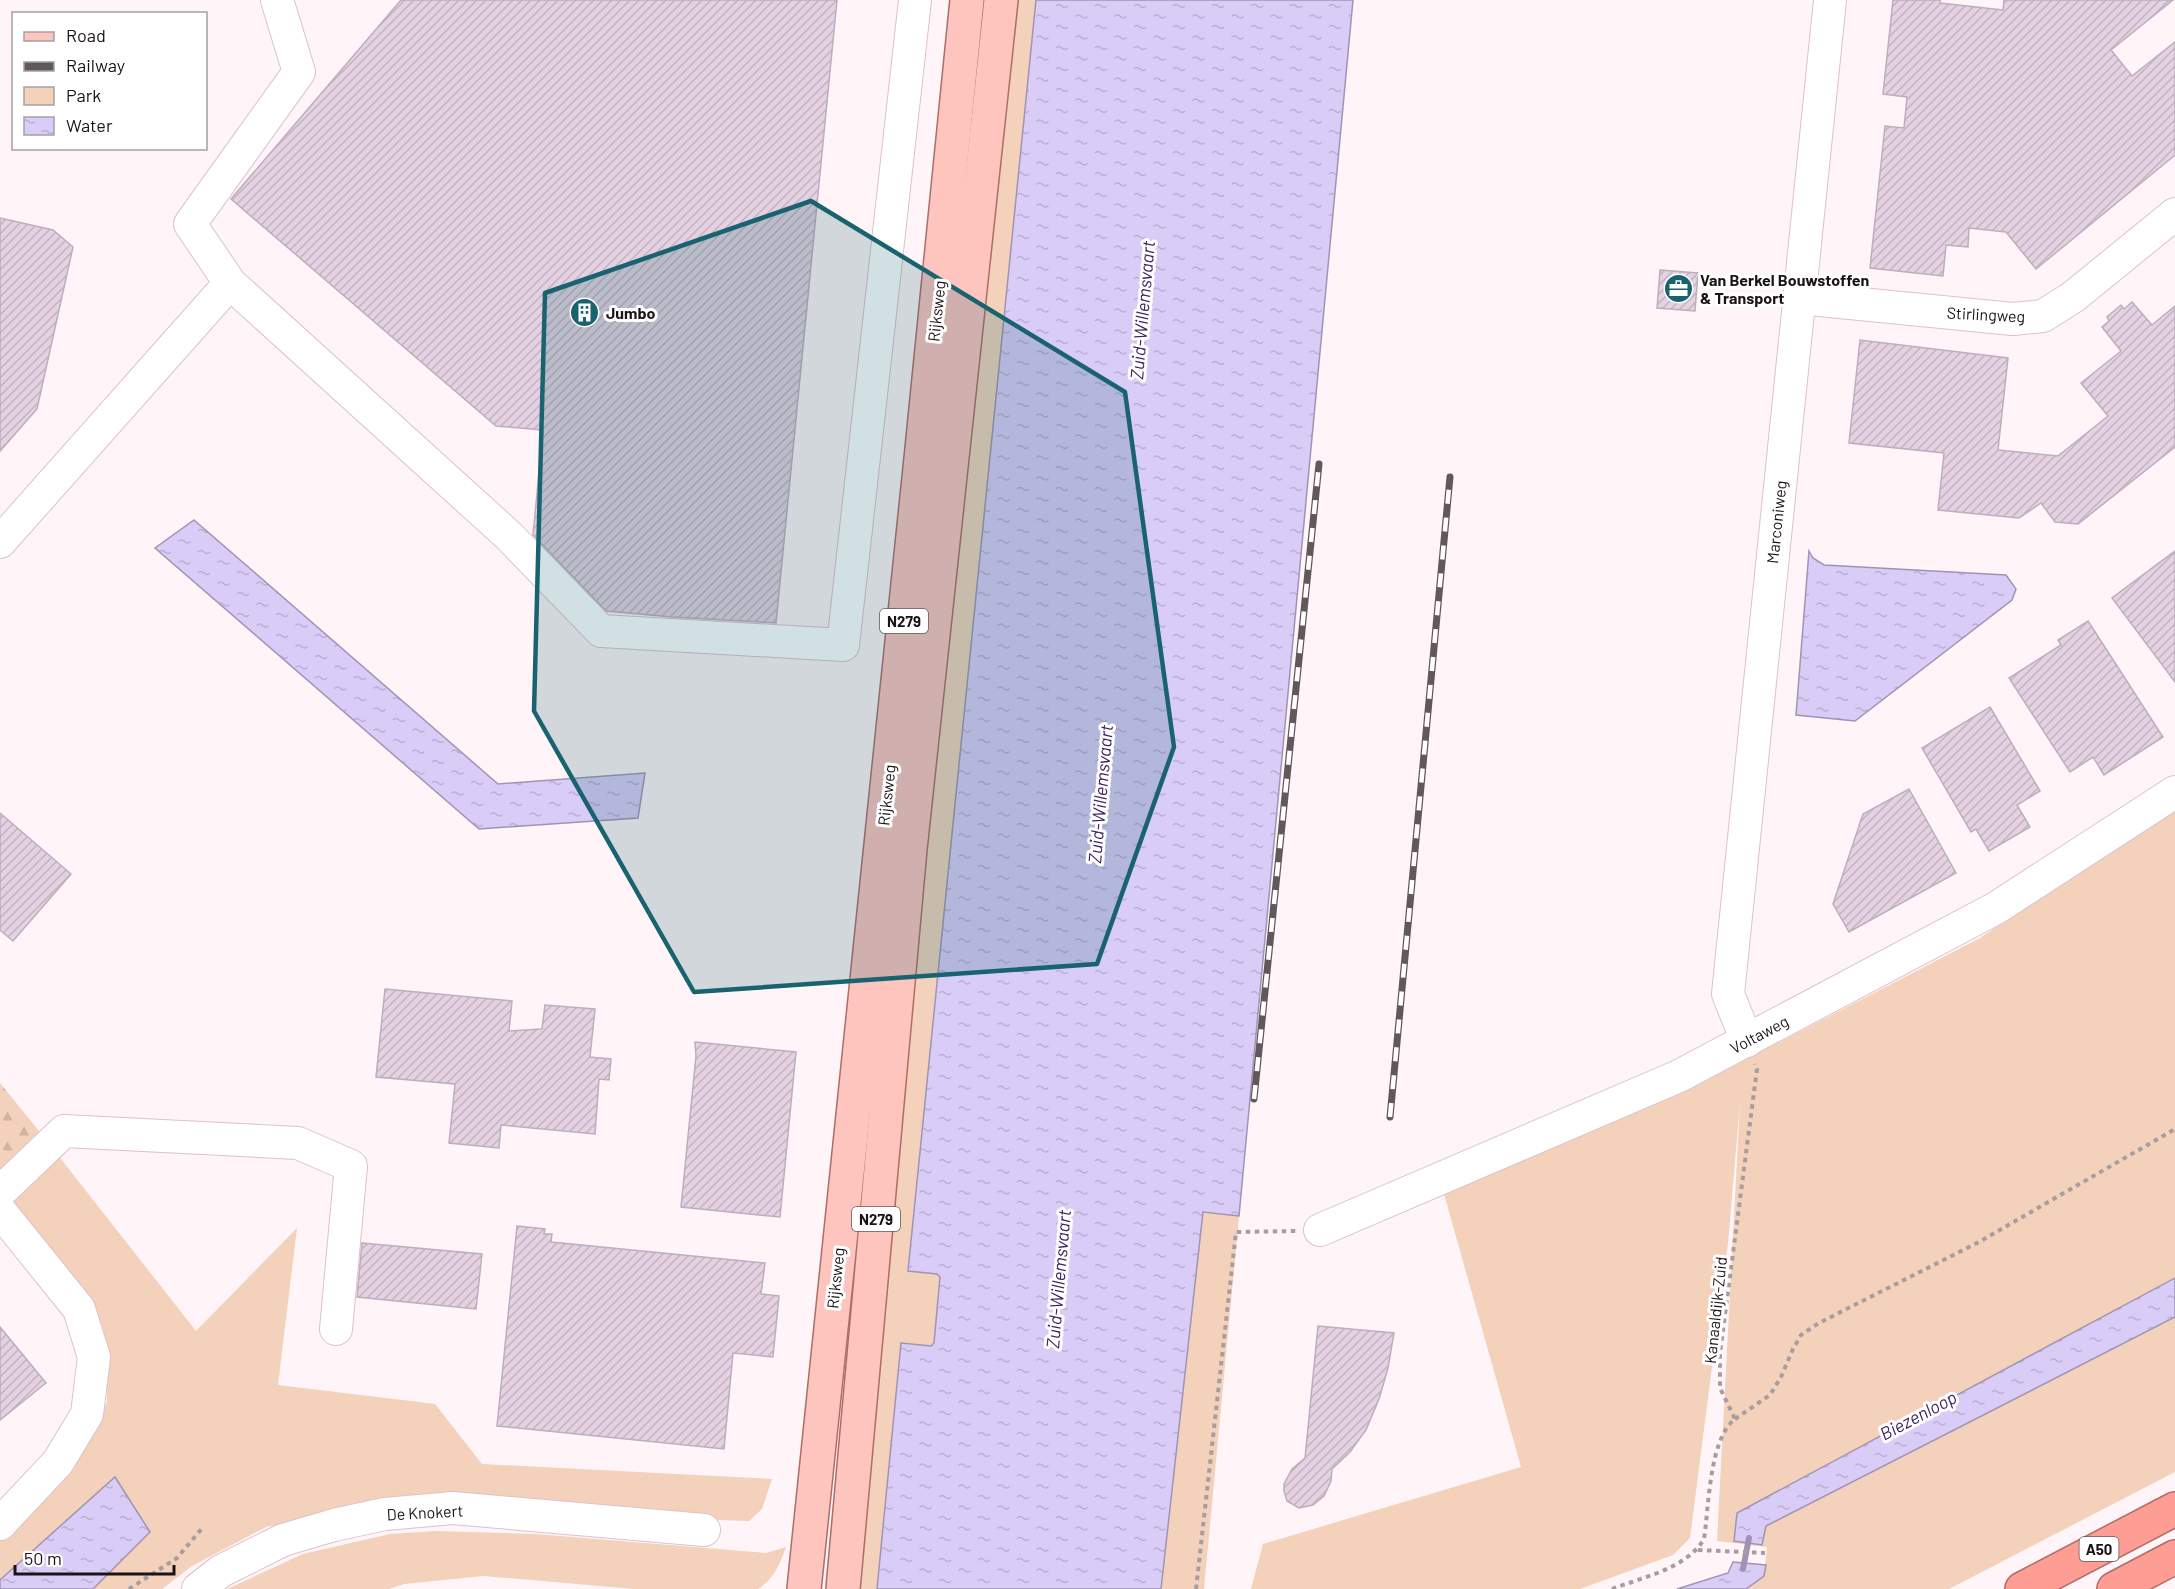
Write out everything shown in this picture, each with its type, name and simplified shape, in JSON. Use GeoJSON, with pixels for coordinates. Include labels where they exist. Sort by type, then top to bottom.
{"type":"FeatureCollection","features":[{"type":"Feature","properties":{"kind":"highway","name":"A50"},"geometry":{"type":"LineString","coordinates":[[2022,1589],[2175,1509]]}},
{"type":"Feature","properties":{"kind":"highway","name":"A50"},"geometry":{"type":"LineString","coordinates":[[2114,1589],[2175,1557]]}},
{"type":"Feature","properties":{"kind":"main road","name":"Rijksweg"},"geometry":{"type":"LineString","coordinates":[[804,1589],[837,1252],[942,262],[967,0]]}},
{"type":"Feature","properties":{"kind":"main road","name":"Rijksweg"},"geometry":{"type":"LineString","coordinates":[[843,1589],[910,849],[1001,0]]}},
{"type":"Feature","properties":{"kind":"street"},"geometry":{"type":"LineString","coordinates":[[277,0],[299,72],[190,224],[230,283],[509,536],[601,631],[843,645],[915,0]]}},
{"type":"Feature","properties":{"kind":"street","name":"Marconiweg"},"geometry":{"type":"LineString","coordinates":[[1747,1041],[1728,994],[1830,0]]}},
{"type":"Feature","properties":{"kind":"street","name":"Stirlingweg"},"geometry":{"type":"LineString","coordinates":[[1799,298],[2013,319],[2043,316],[2073,297],[2175,214]]}},
{"type":"Feature","properties":{"kind":"street"},"geometry":{"type":"LineString","coordinates":[[0,542],[230,283]]}},
{"type":"Feature","properties":{"kind":"street","name":"Voltaweg"},"geometry":{"type":"LineString","coordinates":[[1320,1230],[1679,1076],[1996,908],[2175,792]]}},
{"type":"Feature","properties":{"kind":"street"},"geometry":{"type":"LineString","coordinates":[[0,1192],[64,1131],[298,1143],[351,1166],[336,1329]]}},
{"type":"Feature","properties":{"kind":"street"},"geometry":{"type":"LineString","coordinates":[[0,1211],[80,1309],[94,1357],[87,1414],[58,1462],[0,1524]]}},
{"type":"Feature","properties":{"kind":"street","name":"De Knokert"},"geometry":{"type":"LineString","coordinates":[[198,1589],[221,1571],[283,1540],[334,1525],[385,1514],[453,1508],[704,1530]]}},
{"type":"Feature","properties":{"kind":"path","name":"Kanaaldijk-Zuid"},"geometry":{"type":"LineString","coordinates":[[1735,1419],[1720,1388],[1720,1353],[1757,1068],[1747,1041]]}},
{"type":"Feature","properties":{"kind":"path"},"geometry":{"type":"LineString","coordinates":[[1612,1589],[1686,1560],[1698,1550],[1704,1539],[1719,1438],[1728,1424],[1770,1395],[1801,1335],[1819,1323],[1979,1242],[2175,1129]]}},
{"type":"Feature","properties":{"kind":"path"},"geometry":{"type":"LineString","coordinates":[[1196,1589],[1236,1232],[1320,1230]]}},
{"type":"Feature","properties":{"kind":"path"},"geometry":{"type":"LineString","coordinates":[[129,1589],[177,1558],[204,1526]]}},
{"type":"Feature","properties":{"kind":"path"},"geometry":{"type":"LineString","coordinates":[[1698,1550],[1763,1553]]}},
{"type":"Feature","properties":{"kind":"highlighted area"},"geometry":{"type":"Polygon","coordinates":[[[811,201],[1125,392],[1174,747],[1097,964],[694,992],[534,711],[545,293],[811,201]]]}},
{"type":"Feature","properties":{"kind":"green space"},"geometry":{"type":"Polygon","coordinates":[[[1012,0],[1036,0],[909,1270],[938,1274],[940,1277],[934,1343],[931,1346],[901,1343],[877,1589],[858,1589],[931,784],[1012,0]]]}},
{"type":"Feature","properties":{"kind":"green space"},"geometry":{"type":"Polygon","coordinates":[[[2175,806],[2175,1278],[1737,1513],[1761,1545],[1765,1526],[2175,1317],[2175,1472],[1949,1589],[1746,1589],[1764,1576],[1767,1547],[1717,1541],[1740,1103],[1728,1243],[1690,1538],[1673,1555],[1580,1589],[1251,1589],[1263,1544],[1521,1467],[1444,1194],[1743,1061],[1980,938],[2175,806]]]}},
{"type":"Feature","properties":{"kind":"green space"},"geometry":{"type":"Polygon","coordinates":[[[0,1083],[39,1131],[11,1158],[0,1146],[0,1083]]]}},
{"type":"Feature","properties":{"kind":"green space"},"geometry":{"type":"Polygon","coordinates":[[[39,1131],[196,1331],[297,1228],[278,1385],[435,1404],[482,1464],[772,1479],[762,1509],[749,1521],[356,1508],[266,1527],[192,1566],[162,1589],[0,1589],[0,1541],[56,1486],[84,1451],[107,1402],[107,1347],[103,1328],[71,1277],[0,1192],[0,1146],[11,1158],[39,1131]]]}},
{"type":"Feature","properties":{"kind":"green space"},"geometry":{"type":"Polygon","coordinates":[[[1203,1211],[1239,1216],[1204,1589],[1161,1589],[1203,1211]]]}},
{"type":"Feature","properties":{"kind":"green space"},"geometry":{"type":"Polygon","coordinates":[[[436,1531],[535,1534],[766,1553],[786,1547],[772,1576],[758,1589],[634,1589],[484,1576],[404,1584],[389,1589],[227,1589],[303,1554],[390,1534],[436,1531]]]}},
{"type":"Feature","properties":{"kind":"water","name":"Zuid-Willemsvaart"},"geometry":{"type":"Polygon","coordinates":[[[1036,0],[1353,0],[1239,1216],[1203,1212],[1161,1589],[877,1589],[901,1343],[931,1346],[934,1343],[940,1277],[937,1274],[908,1271],[1036,0]]]}},
{"type":"Feature","properties":{"kind":"water"},"geometry":{"type":"Polygon","coordinates":[[[194,520],[498,784],[645,773],[638,818],[479,829],[155,548],[194,520]]]}},
{"type":"Feature","properties":{"kind":"water"},"geometry":{"type":"Polygon","coordinates":[[[1809,551],[1813,558],[1824,565],[2006,575],[2016,589],[2012,600],[1855,721],[1796,715],[1809,551]]]}},
{"type":"Feature","properties":{"kind":"water"},"geometry":{"type":"Polygon","coordinates":[[[2175,1278],[2175,1317],[1766,1526],[1762,1545],[1734,1541],[1737,1513],[2175,1278]]]}},
{"type":"Feature","properties":{"kind":"water"},"geometry":{"type":"Polygon","coordinates":[[[115,1477],[150,1532],[93,1589],[0,1589],[0,1580],[115,1477]]]}},
{"type":"Feature","properties":{"kind":"water"},"geometry":{"type":"Polygon","coordinates":[[[1733,1562],[1766,1565],[1764,1576],[1746,1589],[1677,1589],[1728,1573],[1733,1562]]]}},
{"type":"Feature","properties":{"kind":"building","name":"Jumbo"},"geometry":{"type":"Polygon","coordinates":[[[401,0],[837,0],[776,623],[606,611],[533,535],[543,430],[496,426],[231,199],[401,0]]]}},
{"type":"Feature","properties":{"kind":"building"},"geometry":{"type":"Polygon","coordinates":[[[1893,0],[1940,0],[1940,3],[2003,10],[2004,0],[2173,0],[2111,50],[2132,76],[2175,42],[2175,155],[2036,269],[2006,232],[1969,228],[1968,247],[1946,245],[1943,276],[1870,268],[1885,126],[1904,128],[1907,97],[1883,94],[1893,0]]]}},
{"type":"Feature","properties":{"kind":"building"},"geometry":{"type":"Polygon","coordinates":[[[0,218],[53,230],[73,247],[37,409],[0,451],[0,218]]]}},
{"type":"Feature","properties":{"kind":"building"},"geometry":{"type":"Polygon","coordinates":[[[1660,270],[1698,273],[1695,311],[1657,308],[1660,270]]]}},
{"type":"Feature","properties":{"kind":"building"},"geometry":{"type":"Polygon","coordinates":[[[2132,302],[2152,325],[2175,306],[2175,447],[2078,524],[2055,522],[2041,503],[2019,518],[1938,510],[1944,453],[1849,443],[1860,340],[2008,358],[1998,450],[2058,456],[2108,416],[2081,383],[2121,351],[2102,327],[2109,321],[2107,317],[2121,305],[2124,309],[2132,302]]]}},
{"type":"Feature","properties":{"kind":"building"},"geometry":{"type":"Polygon","coordinates":[[[2175,551],[2175,682],[2112,598],[2175,551]]]}},
{"type":"Feature","properties":{"kind":"building"},"geometry":{"type":"Polygon","coordinates":[[[2088,621],[2163,737],[2104,775],[2093,757],[2070,772],[2009,678],[2061,645],[2058,640],[2088,621]]]}},
{"type":"Feature","properties":{"kind":"building"},"geometry":{"type":"Polygon","coordinates":[[[1990,707],[2040,791],[2017,805],[2030,827],[1989,851],[1976,829],[1971,832],[1922,748],[1990,707]]]}},
{"type":"Feature","properties":{"kind":"building"},"geometry":{"type":"Polygon","coordinates":[[[1909,789],[1956,873],[1849,932],[1833,904],[1863,814],[1909,789]]]}},
{"type":"Feature","properties":{"kind":"building"},"geometry":{"type":"Polygon","coordinates":[[[0,813],[71,874],[13,941],[0,930],[0,813]]]}},
{"type":"Feature","properties":{"kind":"building"},"geometry":{"type":"Polygon","coordinates":[[[385,989],[512,1001],[509,1031],[542,1029],[545,1005],[595,1009],[590,1057],[611,1059],[609,1080],[599,1079],[595,1134],[501,1125],[499,1148],[449,1143],[455,1084],[376,1077],[385,989]]]}},
{"type":"Feature","properties":{"kind":"building"},"geometry":{"type":"Polygon","coordinates":[[[695,1042],[796,1052],[780,1217],[681,1207],[696,1056],[695,1042]]]}},
{"type":"Feature","properties":{"kind":"building"},"geometry":{"type":"Polygon","coordinates":[[[517,1226],[545,1229],[544,1234],[552,1234],[551,1242],[765,1263],[761,1294],[779,1296],[773,1357],[733,1353],[724,1449],[497,1426],[517,1226]]]}},
{"type":"Feature","properties":{"kind":"building"},"geometry":{"type":"Polygon","coordinates":[[[362,1243],[482,1254],[476,1309],[357,1297],[362,1243]]]}},
{"type":"Feature","properties":{"kind":"building"},"geometry":{"type":"Polygon","coordinates":[[[1318,1326],[1394,1333],[1388,1368],[1379,1399],[1366,1430],[1350,1452],[1332,1469],[1331,1481],[1324,1496],[1313,1505],[1299,1508],[1287,1501],[1284,1484],[1292,1469],[1305,1458],[1318,1326]]]}},
{"type":"Feature","properties":{"kind":"building"},"geometry":{"type":"Polygon","coordinates":[[[0,1327],[46,1383],[0,1420],[0,1327]]]}},
{"type":"Feature","properties":{"kind":"waterway","name":"Biezenloop"},"geometry":{"type":"LineString","coordinates":[[1743,1569],[1749,1538]]}},
{"type":"Feature","properties":{"kind":"railway"},"geometry":{"type":"LineString","coordinates":[[1254,1099],[1319,464]]}},
{"type":"Feature","properties":{"kind":"railway"},"geometry":{"type":"LineString","coordinates":[[1390,1117],[1450,477]]}},
{"type":"Feature","properties":{"kind":"place","name":"Van Berkel Bouwstoffen & Transport"},"geometry":{"type":"Point","coordinates":[1679,288]}},
{"type":"Feature","properties":{"kind":"place","name":"Jumbo"},"geometry":{"type":"Point","coordinates":[585,312]}}]}
